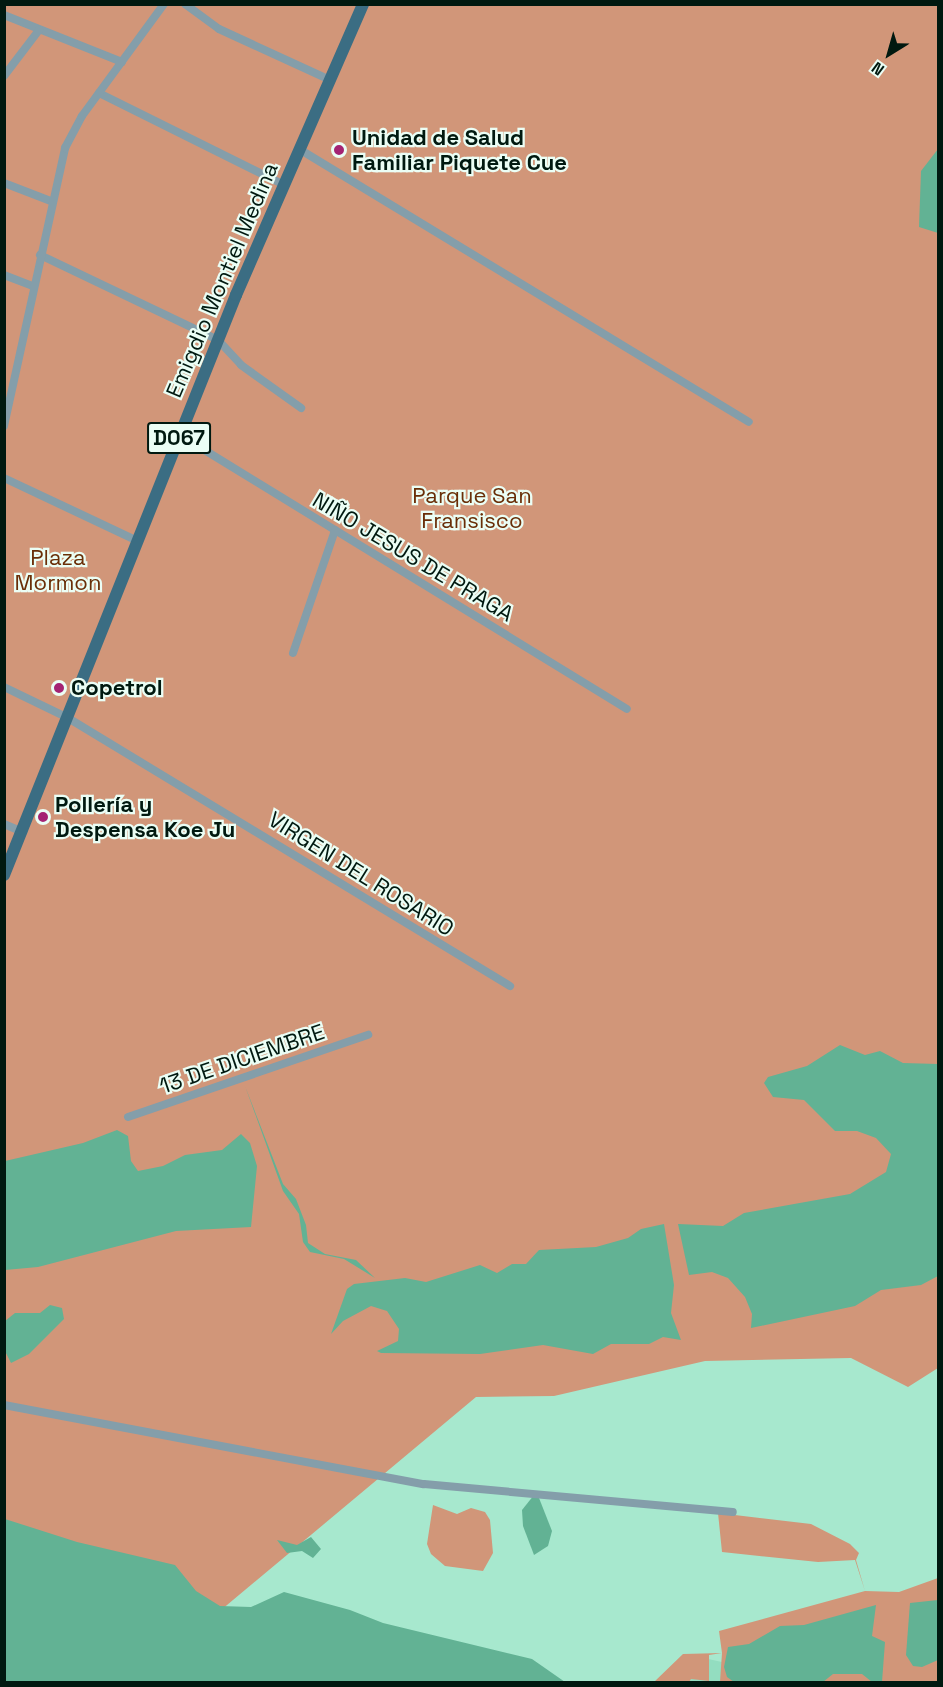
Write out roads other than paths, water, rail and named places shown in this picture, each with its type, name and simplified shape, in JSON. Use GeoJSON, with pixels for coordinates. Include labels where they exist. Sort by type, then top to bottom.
{"type":"FeatureCollection","features":[{"type":"Feature","properties":{"kind":"main road","name":"Emigdio Montiel Medina"},"geometry":{"type":"LineString","coordinates":[[4,875],[218,340],[363,4]]}},
{"type":"Feature","properties":{"kind":"street"},"geometry":{"type":"LineString","coordinates":[[4,426],[8,396],[65,148],[99,93],[164,4]]}},
{"type":"Feature","properties":{"kind":"street"},"geometry":{"type":"LineString","coordinates":[[185,4],[219,29],[330,80]]}},
{"type":"Feature","properties":{"kind":"street"},"geometry":{"type":"LineString","coordinates":[[4,15],[122,62]]}},
{"type":"Feature","properties":{"kind":"street"},"geometry":{"type":"LineString","coordinates":[[4,76],[39,30]]}},
{"type":"Feature","properties":{"kind":"street"},"geometry":{"type":"LineString","coordinates":[[99,93],[284,184]]}},
{"type":"Feature","properties":{"kind":"street"},"geometry":{"type":"LineString","coordinates":[[299,149],[749,422]]}},
{"type":"Feature","properties":{"kind":"street"},"geometry":{"type":"LineString","coordinates":[[4,183],[51,201]]}},
{"type":"Feature","properties":{"kind":"street"},"geometry":{"type":"LineString","coordinates":[[40,255],[218,340],[241,365],[301,408]]}},
{"type":"Feature","properties":{"kind":"street"},"geometry":{"type":"LineString","coordinates":[[4,275],[33,286]]}},
{"type":"Feature","properties":{"kind":"street","name":"NIÑO JESUS DE PRAGA"},"geometry":{"type":"LineString","coordinates":[[180,435],[627,709]]}},
{"type":"Feature","properties":{"kind":"street"},"geometry":{"type":"LineString","coordinates":[[4,478],[138,542]]}},
{"type":"Feature","properties":{"kind":"street"},"geometry":{"type":"LineString","coordinates":[[293,653],[335,530]]}},
{"type":"Feature","properties":{"kind":"street","name":"VIRGEN DEL ROSARIO"},"geometry":{"type":"LineString","coordinates":[[4,687],[68,718],[510,986]]}},
{"type":"Feature","properties":{"kind":"street"},"geometry":{"type":"LineString","coordinates":[[4,824],[23,832]]}},
{"type":"Feature","properties":{"kind":"street","name":"13 DE DICIEMBRE"},"geometry":{"type":"LineString","coordinates":[[128,1118],[368,1035]]}},
{"type":"Feature","properties":{"kind":"street"},"geometry":{"type":"LineString","coordinates":[[4,1405],[424,1484],[733,1512]]}},
{"type":"Feature","properties":{"kind":"place","name":"Unidad de Salud Familiar Piquete Cue"},"geometry":{"type":"Point","coordinates":[339,150]}},
{"type":"Feature","properties":{"kind":"place","name":"Copetrol"},"geometry":{"type":"Point","coordinates":[59,688]}},
{"type":"Feature","properties":{"kind":"place","name":"Pollería y Despensa Koe Ju"},"geometry":{"type":"Point","coordinates":[43,817]}},
{"type":"Feature","properties":{"kind":"park label","name":"Parque San Fransisco"},"geometry":{"type":"Point","coordinates":[472,508]}},
{"type":"Feature","properties":{"kind":"park label","name":"Plaza Mormon"},"geometry":{"type":"Point","coordinates":[58,570]}}]}
